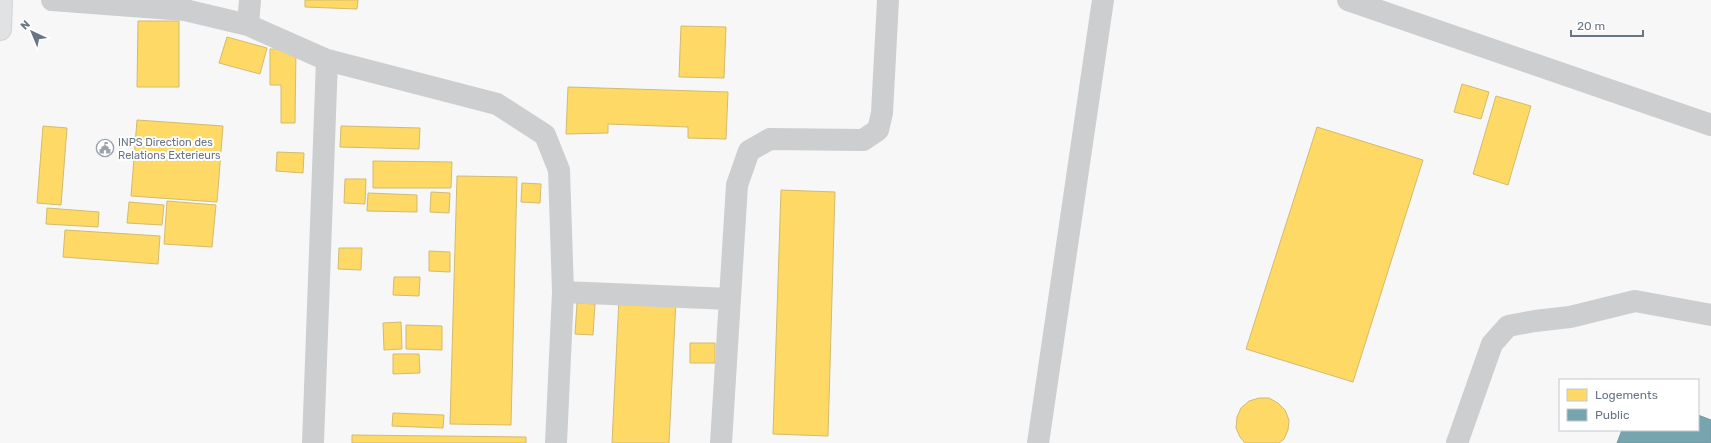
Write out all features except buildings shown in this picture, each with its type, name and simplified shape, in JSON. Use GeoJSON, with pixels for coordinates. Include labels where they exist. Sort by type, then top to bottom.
{"type":"FeatureCollection","features":[{"type":"Feature","properties":{"kind":"highway"},"geometry":{"type":"LineString","coordinates":[[0,29],[1,0]]}},
{"type":"Feature","properties":{"kind":"street"},"geometry":{"type":"LineString","coordinates":[[52,0],[185,10],[248,25],[327,60],[497,104],[545,135],[559,170],[563,292],[556,443]]}},
{"type":"Feature","properties":{"kind":"street"},"geometry":{"type":"LineString","coordinates":[[248,25],[250,0]]}},
{"type":"Feature","properties":{"kind":"street"},"geometry":{"type":"LineString","coordinates":[[721,443],[737,185],[749,151],[770,139],[862,140],[878,130],[882,114],[888,0]]}},
{"type":"Feature","properties":{"kind":"street"},"geometry":{"type":"LineString","coordinates":[[1038,443],[1103,0]]}},
{"type":"Feature","properties":{"kind":"street"},"geometry":{"type":"LineString","coordinates":[[1348,0],[1711,125]]}},
{"type":"Feature","properties":{"kind":"street"},"geometry":{"type":"LineString","coordinates":[[313,443],[327,60]]}},
{"type":"Feature","properties":{"kind":"street"},"geometry":{"type":"LineString","coordinates":[[563,292],[730,299]]}},
{"type":"Feature","properties":{"kind":"street"},"geometry":{"type":"LineString","coordinates":[[1457,443],[1492,344],[1508,326],[1570,317],[1635,301],[1711,315]]}},
{"type":"Feature","properties":{"kind":"place","name":"INPS Direction des Relations Exterieurs"},"geometry":{"type":"Point","coordinates":[105,148]}}]}
